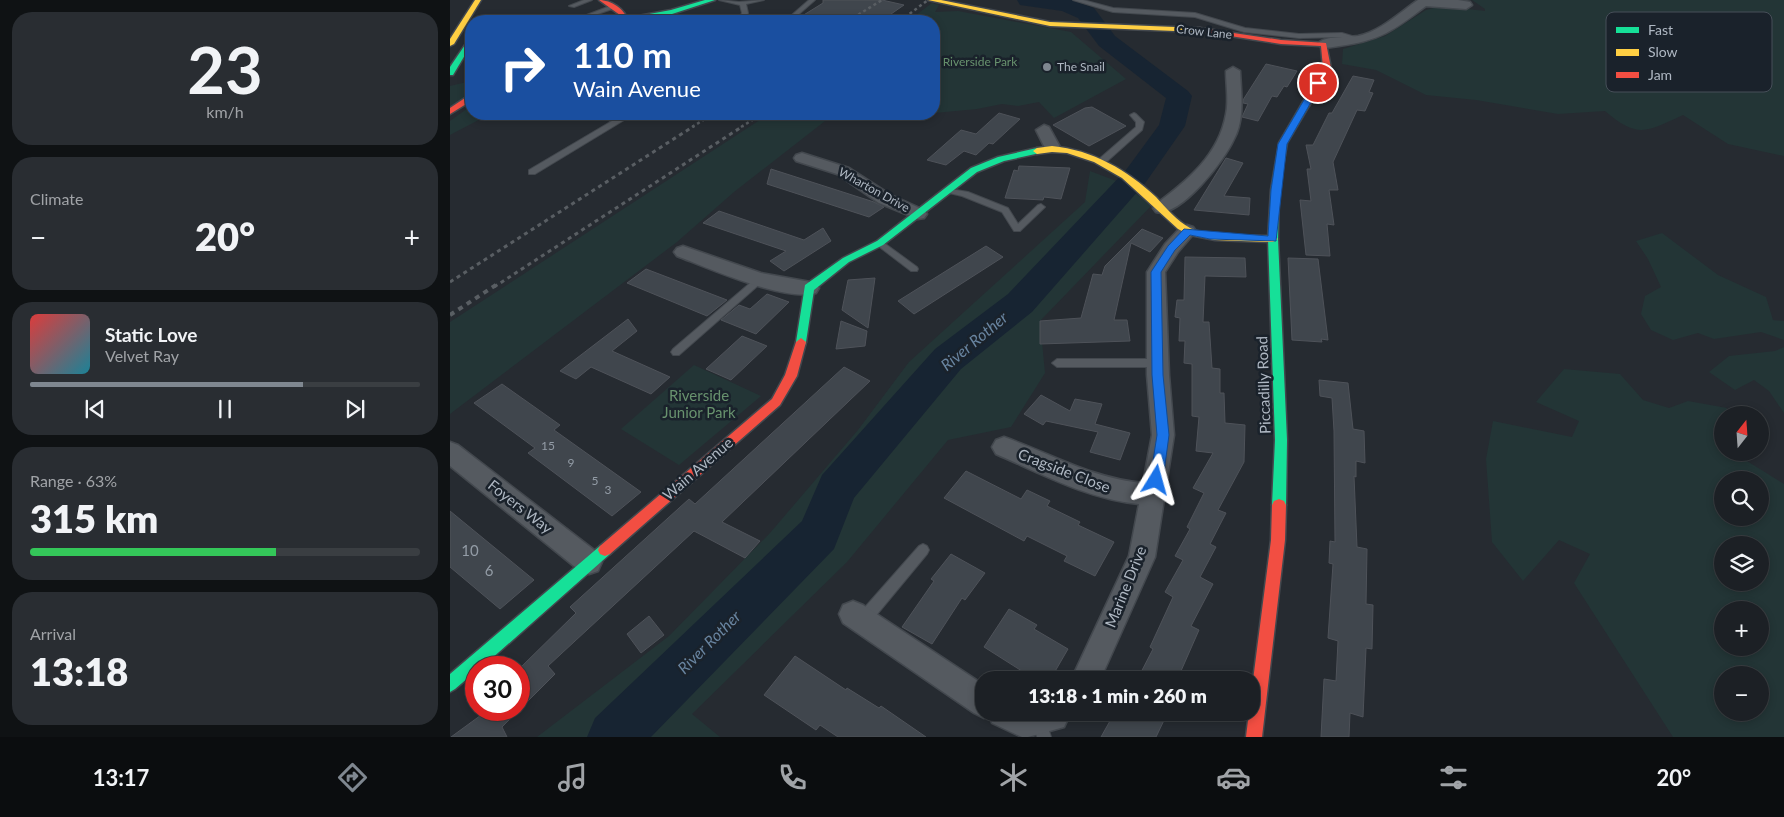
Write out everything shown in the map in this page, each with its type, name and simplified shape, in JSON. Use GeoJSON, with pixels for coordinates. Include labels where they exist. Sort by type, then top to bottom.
{"type":"FeatureCollection","features":[{"type":"Feature","properties":{"kind":"main road"},"geometry":{"type":"LineString","coordinates":[[468,15],[478,0]]}},
{"type":"Feature","properties":{"kind":"main road"},"geometry":{"type":"LineString","coordinates":[[602,0],[621,15]]}},
{"type":"Feature","properties":{"kind":"main road"},"geometry":{"type":"LineString","coordinates":[[648,15],[672,12],[712,0]]}},
{"type":"Feature","properties":{"kind":"main road","name":"Crow Lane"},"geometry":{"type":"LineString","coordinates":[[931,0],[1050,24],[1200,30],[1281,42],[1324,44]]}},
{"type":"Feature","properties":{"kind":"main road"},"geometry":{"type":"LineString","coordinates":[[450,44],[465,20]]}},
{"type":"Feature","properties":{"kind":"main road","name":"Piccadilly Road"},"geometry":{"type":"LineString","coordinates":[[1254,737],[1278,540],[1281,440],[1273,239],[1276,190],[1282,144],[1327,68],[1324,44]]}},
{"type":"Feature","properties":{"kind":"main road"},"geometry":{"type":"LineString","coordinates":[[450,73],[465,49]]}},
{"type":"Feature","properties":{"kind":"main road"},"geometry":{"type":"LineString","coordinates":[[450,112],[465,102]]}},
{"type":"Feature","properties":{"kind":"main road"},"geometry":{"type":"LineString","coordinates":[[809,288],[846,260],[880,243],[974,170],[1001,159],[1052,148],[1102,162],[1112,167],[1146,194],[1187,231],[1210,236],[1273,239]]}},
{"type":"Feature","properties":{"kind":"main road","name":"Wain Avenue"},"geometry":{"type":"LineString","coordinates":[[450,684],[776,402],[785,391],[798,359],[809,288]]}},
{"type":"Feature","properties":{"kind":"street","name":"Crow Lane"},"geometry":{"type":"LineString","coordinates":[[1324,44],[1359,39],[1385,30],[1423,2],[1457,2]]}},
{"type":"Feature","properties":{"kind":"street"},"geometry":{"type":"LineString","coordinates":[[1162,208],[1198,180],[1227,139],[1234,113],[1233,71]]}},
{"type":"Feature","properties":{"kind":"street"},"geometry":{"type":"LineString","coordinates":[[1044,130],[1052,148]]}},
{"type":"Feature","properties":{"kind":"street","name":"Wharton Drive"},"geometry":{"type":"LineString","coordinates":[[830,167],[845,154]]}},
{"type":"Feature","properties":{"kind":"street","name":"Wharton Drive"},"geometry":{"type":"LineString","coordinates":[[802,158],[842,170],[885,198],[918,214]]}},
{"type":"Feature","properties":{"kind":"street","name":"Marine Drive"},"geometry":{"type":"LineString","coordinates":[[1088,671],[1142,557],[1163,435],[1158,363],[1156,272],[1171,248],[1187,231]]}},
{"type":"Feature","properties":{"kind":"street"},"geometry":{"type":"LineString","coordinates":[[683,252],[759,280],[779,285],[809,288]]}},
{"type":"Feature","properties":{"kind":"street","name":"Cragside Close"},"geometry":{"type":"LineString","coordinates":[[1004,447],[1090,483],[1116,491],[1154,495]]}},
{"type":"Feature","properties":{"kind":"street","name":"Foyers Way"},"geometry":{"type":"LineString","coordinates":[[450,452],[590,562]]}},
{"type":"Feature","properties":{"kind":"street"},"geometry":{"type":"LineString","coordinates":[[858,617],[975,697]]}},
{"type":"Feature","properties":{"kind":"street"},"geometry":{"type":"LineString","coordinates":[[1020,721],[1024,723],[1046,723]]}},
{"type":"Feature","properties":{"kind":"lane"},"geometry":{"type":"LineString","coordinates":[[572,6],[589,0]]}},
{"type":"Feature","properties":{"kind":"lane"},"geometry":{"type":"LineString","coordinates":[[722,0],[740,3],[761,0]]}},
{"type":"Feature","properties":{"kind":"lane"},"geometry":{"type":"LineString","coordinates":[[794,15],[812,0]]}},
{"type":"Feature","properties":{"kind":"lane"},"geometry":{"type":"LineString","coordinates":[[1076,0],[1112,10],[1196,15],[1234,29],[1262,33],[1299,36],[1342,36],[1359,39]]}},
{"type":"Feature","properties":{"kind":"lane"},"geometry":{"type":"LineString","coordinates":[[740,3],[744,6],[744,15]]}},
{"type":"Feature","properties":{"kind":"lane"},"geometry":{"type":"LineString","coordinates":[[590,15],[612,7]]}},
{"type":"Feature","properties":{"kind":"lane"},"geometry":{"type":"LineString","coordinates":[[1102,162],[1139,128],[1140,122],[1134,115]]}},
{"type":"Feature","properties":{"kind":"lane"},"geometry":{"type":"LineString","coordinates":[[615,120],[619,121]]}},
{"type":"Feature","properties":{"kind":"lane"},"geometry":{"type":"LineString","coordinates":[[532,172],[619,121]]}},
{"type":"Feature","properties":{"kind":"lane"},"geometry":{"type":"LineString","coordinates":[[948,190],[965,194],[1004,210],[1017,229],[1041,207]]}},
{"type":"Feature","properties":{"kind":"lane"},"geometry":{"type":"LineString","coordinates":[[880,243],[914,269]]}},
{"type":"Feature","properties":{"kind":"lane"},"geometry":{"type":"LineString","coordinates":[[676,352],[759,280]]}},
{"type":"Feature","properties":{"kind":"lane"},"geometry":{"type":"LineString","coordinates":[[1057,363],[1158,363]]}},
{"type":"Feature","properties":{"kind":"lane"},"geometry":{"type":"LineString","coordinates":[[858,617],[923,550]]}},
{"type":"Feature","properties":{"kind":"green space"},"geometry":{"type":"Polygon","coordinates":[[[1472,0],[1784,0],[1784,156],[1728,144],[1683,115],[1651,129],[1634,129],[1616,120],[1605,111],[1558,114],[1476,100],[1426,95],[1376,70],[1342,64],[1343,49],[1385,36],[1426,10],[1441,6],[1485,11],[1485,9],[1472,0]]]}},
{"type":"Feature","properties":{"kind":"green space","name":"Riverside Park"},"geometry":{"type":"Polygon","coordinates":[[[932,3],[939,5],[935,12],[958,11],[1071,32],[1126,79],[1054,118],[1039,102],[1018,106],[1002,104],[977,109],[940,112],[940,15],[916,15],[932,3]]]}},
{"type":"Feature","properties":{"kind":"green space"},"geometry":{"type":"Polygon","coordinates":[[[465,82],[465,98],[450,107],[450,86],[465,82]]]}},
{"type":"Feature","properties":{"kind":"green space"},"geometry":{"type":"Polygon","coordinates":[[[465,110],[465,120],[479,120],[450,135],[450,121],[465,110]]]}},
{"type":"Feature","properties":{"kind":"green space"},"geometry":{"type":"Polygon","coordinates":[[[760,120],[826,120],[734,192],[677,242],[450,414],[450,322],[760,120]]]}},
{"type":"Feature","properties":{"kind":"green space"},"geometry":{"type":"Polygon","coordinates":[[[1090,171],[1119,182],[1152,205],[1040,321],[1045,373],[1011,427],[948,440],[847,562],[692,714],[720,737],[537,737],[669,636],[770,533],[858,430],[909,362],[1085,202],[1090,171]]]}},
{"type":"Feature","properties":{"kind":"green space"},"geometry":{"type":"Polygon","coordinates":[[[1662,233],[1718,275],[1766,297],[1773,320],[1784,321],[1784,340],[1761,332],[1714,339],[1698,333],[1673,340],[1651,330],[1641,314],[1645,296],[1661,287],[1648,259],[1636,241],[1662,233]]]}},
{"type":"Feature","properties":{"kind":"green space"},"geometry":{"type":"Polygon","coordinates":[[[1784,347],[1784,413],[1769,391],[1754,380],[1735,390],[1709,372],[1729,356],[1775,351],[1784,347]]]}},
{"type":"Feature","properties":{"kind":"green space","name":"Riverside Junior Park"},"geometry":{"type":"Polygon","coordinates":[[[694,365],[761,396],[679,465],[621,429],[694,365]]]}},
{"type":"Feature","properties":{"kind":"green space"},"geometry":{"type":"Polygon","coordinates":[[[1564,369],[1620,374],[1643,400],[1669,408],[1688,401],[1716,406],[1714,406],[1714,461],[1747,461],[1763,471],[1714,471],[1714,526],[1769,526],[1769,475],[1784,484],[1784,737],[1673,737],[1574,583],[1590,554],[1559,540],[1523,581],[1492,542],[1486,459],[1493,421],[1572,437],[1579,421],[1536,402],[1564,369]]]}},
{"type":"Feature","properties":{"kind":"building"},"geometry":{"type":"Polygon","coordinates":[[[823,0],[882,0],[904,5],[890,15],[804,15],[823,3],[823,0]]]}},
{"type":"Feature","properties":{"kind":"building"},"geometry":{"type":"Polygon","coordinates":[[[1266,64],[1297,71],[1287,87],[1284,86],[1277,97],[1272,96],[1258,121],[1242,117],[1248,104],[1243,103],[1243,100],[1266,64]]]}},
{"type":"Feature","properties":{"kind":"building"},"geometry":{"type":"Polygon","coordinates":[[[1353,76],[1374,80],[1369,92],[1373,93],[1365,111],[1357,110],[1333,162],[1338,190],[1329,190],[1334,225],[1327,224],[1330,256],[1306,255],[1300,200],[1311,201],[1307,169],[1311,169],[1306,145],[1313,145],[1329,113],[1332,113],[1353,76]]]}},
{"type":"Feature","properties":{"kind":"building"},"geometry":{"type":"Polygon","coordinates":[[[1092,107],[1126,126],[1089,146],[1053,125],[1085,108],[1092,107]]]}},
{"type":"Feature","properties":{"kind":"building"},"geometry":{"type":"Polygon","coordinates":[[[999,113],[1020,119],[993,144],[989,143],[976,155],[964,151],[946,165],[927,160],[961,130],[976,134],[999,113]]]}},
{"type":"Feature","properties":{"kind":"building"},"geometry":{"type":"Polygon","coordinates":[[[1226,158],[1243,163],[1224,196],[1250,198],[1249,215],[1194,210],[1226,158]]]}},
{"type":"Feature","properties":{"kind":"building"},"geometry":{"type":"Polygon","coordinates":[[[1019,166],[1070,168],[1061,199],[1044,197],[1043,200],[1005,198],[1014,170],[1018,171],[1019,166]]]}},
{"type":"Feature","properties":{"kind":"building"},"geometry":{"type":"Polygon","coordinates":[[[771,169],[874,202],[884,207],[869,217],[767,184],[771,169]]]}},
{"type":"Feature","properties":{"kind":"building"},"geometry":{"type":"Polygon","coordinates":[[[719,211],[804,240],[823,228],[831,241],[784,271],[770,261],[786,251],[703,223],[719,211]]]}},
{"type":"Feature","properties":{"kind":"building"},"geometry":{"type":"Polygon","coordinates":[[[1142,229],[1163,238],[1150,252],[1131,243],[1114,320],[1127,320],[1130,341],[1040,344],[1040,321],[1081,318],[1093,274],[1102,275],[1105,266],[1142,229]]]}},
{"type":"Feature","properties":{"kind":"building"},"geometry":{"type":"Polygon","coordinates":[[[986,246],[1003,257],[914,314],[898,301],[986,246]]]}},
{"type":"Feature","properties":{"kind":"building"},"geometry":{"type":"Polygon","coordinates":[[[1185,257],[1245,258],[1246,277],[1205,276],[1203,322],[1209,322],[1212,368],[1220,369],[1220,393],[1224,393],[1225,423],[1245,425],[1244,462],[1218,510],[1226,513],[1210,544],[1216,547],[1200,577],[1213,584],[1191,626],[1199,630],[1181,671],[1142,671],[1153,649],[1150,647],[1173,597],[1165,592],[1183,560],[1175,556],[1190,529],[1187,527],[1204,493],[1193,488],[1213,453],[1196,451],[1199,417],[1192,416],[1192,364],[1184,363],[1185,341],[1179,341],[1180,318],[1175,317],[1177,300],[1184,300],[1185,257]]]}},
{"type":"Feature","properties":{"kind":"building"},"geometry":{"type":"Polygon","coordinates":[[[1288,258],[1318,259],[1328,340],[1321,339],[1322,342],[1292,340],[1288,258]]]}},
{"type":"Feature","properties":{"kind":"building"},"geometry":{"type":"Polygon","coordinates":[[[646,269],[727,300],[707,316],[627,283],[646,269]]]}},
{"type":"Feature","properties":{"kind":"building"},"geometry":{"type":"Polygon","coordinates":[[[875,278],[868,328],[842,310],[848,280],[875,278]]]}},
{"type":"Feature","properties":{"kind":"building"},"geometry":{"type":"Polygon","coordinates":[[[767,294],[789,302],[756,334],[721,320],[739,305],[750,309],[767,294]]]}},
{"type":"Feature","properties":{"kind":"building"},"geometry":{"type":"Polygon","coordinates":[[[628,319],[637,331],[612,351],[670,377],[651,394],[591,367],[576,379],[560,371],[628,319]]]}},
{"type":"Feature","properties":{"kind":"building"},"geometry":{"type":"Polygon","coordinates":[[[841,321],[867,331],[865,346],[836,349],[841,321]]]}},
{"type":"Feature","properties":{"kind":"building"},"geometry":{"type":"Polygon","coordinates":[[[742,336],[767,346],[731,380],[706,369],[742,336]]]}},
{"type":"Feature","properties":{"kind":"building"},"geometry":{"type":"Polygon","coordinates":[[[844,367],[870,381],[722,522],[760,541],[745,558],[694,531],[548,666],[555,674],[530,699],[530,658],[576,613],[570,607],[689,499],[695,504],[844,367]]]}},
{"type":"Feature","properties":{"kind":"building"},"geometry":{"type":"Polygon","coordinates":[[[1319,380],[1348,383],[1353,429],[1364,431],[1365,463],[1356,461],[1356,477],[1354,476],[1357,547],[1367,549],[1366,604],[1373,605],[1372,649],[1366,648],[1363,717],[1350,713],[1349,737],[1321,737],[1324,679],[1336,681],[1338,641],[1328,638],[1333,564],[1329,563],[1330,541],[1335,542],[1332,398],[1320,396],[1319,380]]]}},
{"type":"Feature","properties":{"kind":"building"},"geometry":{"type":"Polygon","coordinates":[[[502,384],[560,425],[554,430],[641,492],[612,516],[528,453],[535,448],[474,403],[502,384]]]}},
{"type":"Feature","properties":{"kind":"building"},"geometry":{"type":"Polygon","coordinates":[[[1041,395],[1070,411],[1075,399],[1102,404],[1095,424],[1130,433],[1120,460],[1090,452],[1098,432],[1046,421],[1043,425],[1024,414],[1041,395]]]}},
{"type":"Feature","properties":{"kind":"building"},"geometry":{"type":"Polygon","coordinates":[[[966,471],[1021,499],[1027,490],[1050,501],[1047,506],[1080,522],[1078,525],[1114,542],[1095,576],[1064,561],[1067,556],[1027,536],[1024,541],[944,498],[966,471]]]}},
{"type":"Feature","properties":{"kind":"building"},"geometry":{"type":"Polygon","coordinates":[[[450,511],[534,580],[500,609],[450,567],[450,511]]]}},
{"type":"Feature","properties":{"kind":"building"},"geometry":{"type":"Polygon","coordinates":[[[951,554],[985,573],[965,600],[962,598],[932,644],[902,627],[934,581],[931,579],[951,554]]]}},
{"type":"Feature","properties":{"kind":"building"},"geometry":{"type":"Polygon","coordinates":[[[1009,609],[1037,625],[1034,629],[1068,649],[1055,671],[1022,671],[984,647],[1009,609]]]}},
{"type":"Feature","properties":{"kind":"building"},"geometry":{"type":"Polygon","coordinates":[[[649,616],[664,635],[641,653],[627,634],[649,616]]]}},
{"type":"Feature","properties":{"kind":"building"},"geometry":{"type":"Polygon","coordinates":[[[795,656],[846,690],[847,688],[879,708],[881,706],[926,737],[838,737],[820,725],[816,730],[764,695],[795,656]]]}},
{"type":"Feature","properties":{"kind":"building"},"geometry":{"type":"Polygon","coordinates":[[[473,721],[508,721],[502,727],[507,737],[451,737],[473,721]]]}},
{"type":"Feature","properties":{"kind":"building"},"geometry":{"type":"Polygon","coordinates":[[[1110,721],[1164,721],[1156,737],[1101,737],[1110,721]]]}},
{"type":"Feature","properties":{"kind":"waterway","name":"River Rother"},"geometry":{"type":"LineString","coordinates":[[614,737],[818,535],[837,488],[948,359],[1020,303],[1136,176],[1172,126],[1179,96],[1107,41],[1086,13],[1067,5],[1028,0]]}},
{"type":"Feature","properties":{"kind":"railway"},"geometry":{"type":"LineString","coordinates":[[858,15],[882,0]]}},
{"type":"Feature","properties":{"kind":"railway"},"geometry":{"type":"LineString","coordinates":[[908,15],[928,0]]}},
{"type":"Feature","properties":{"kind":"railway"},"geometry":{"type":"LineString","coordinates":[[692,127],[703,120]]}},
{"type":"Feature","properties":{"kind":"railway"},"geometry":{"type":"LineString","coordinates":[[741,127],[752,120]]}},
{"type":"Feature","properties":{"kind":"railway"},"geometry":{"type":"LineString","coordinates":[[450,282],[694,126]]}},
{"type":"Feature","properties":{"kind":"railway"},"geometry":{"type":"LineString","coordinates":[[494,287],[743,126]]}},
{"type":"Feature","properties":{"kind":"railway"},"geometry":{"type":"LineString","coordinates":[[450,315],[496,285]]}},
{"type":"Feature","properties":{"kind":"traffic: fast"},"geometry":{"type":"LineString","coordinates":[[652,15],[672,12],[712,0]]}},
{"type":"Feature","properties":{"kind":"traffic: fast"},"geometry":{"type":"LineString","coordinates":[[450,73],[465,49]]}},
{"type":"Feature","properties":{"kind":"traffic: fast"},"geometry":{"type":"LineString","coordinates":[[1279,505],[1281,440],[1273,239],[1275,190],[1283,143],[1306,104]]}},
{"type":"Feature","properties":{"kind":"traffic: fast"},"geometry":{"type":"LineString","coordinates":[[801,342],[809,288],[846,260],[880,243],[974,170],[1001,159],[1037,151]]}},
{"type":"Feature","properties":{"kind":"traffic: fast"},"geometry":{"type":"LineString","coordinates":[[450,684],[605,550]]}},
{"type":"Feature","properties":{"kind":"traffic: slow"},"geometry":{"type":"LineString","coordinates":[[468,15],[478,0]]}},
{"type":"Feature","properties":{"kind":"traffic: slow"},"geometry":{"type":"LineString","coordinates":[[931,0],[1050,24],[1200,30]]}},
{"type":"Feature","properties":{"kind":"traffic: slow"},"geometry":{"type":"LineString","coordinates":[[450,44],[465,20]]}},
{"type":"Feature","properties":{"kind":"traffic: slow"},"geometry":{"type":"LineString","coordinates":[[1037,151],[1067,150],[1098,160],[1138,186],[1181,226],[1193,233],[1215,237],[1273,239]]}},
{"type":"Feature","properties":{"kind":"traffic: jam"},"geometry":{"type":"LineString","coordinates":[[602,0],[623,15]]}},
{"type":"Feature","properties":{"kind":"traffic: jam"},"geometry":{"type":"LineString","coordinates":[[1200,30],[1281,42],[1324,44],[1327,68],[1306,104]]}},
{"type":"Feature","properties":{"kind":"traffic: jam"},"geometry":{"type":"LineString","coordinates":[[450,112],[465,102]]}},
{"type":"Feature","properties":{"kind":"traffic: jam"},"geometry":{"type":"LineString","coordinates":[[605,550],[776,402],[791,376],[801,342]]}},
{"type":"Feature","properties":{"kind":"traffic: jam"},"geometry":{"type":"LineString","coordinates":[[1254,737],[1278,540],[1279,505]]}},
{"type":"Feature","properties":{"kind":"place","name":"The Snail"},"geometry":{"type":"Point","coordinates":[1047,67]}},
{"type":"Feature","properties":{"kind":"route"},"geometry":{"type":"LineString","coordinates":[[1156,480],[1163,435],[1158,375],[1156,272],[1171,248],[1187,231],[1210,236],[1273,239],[1276,190],[1282,144],[1318,83]]}}]}
